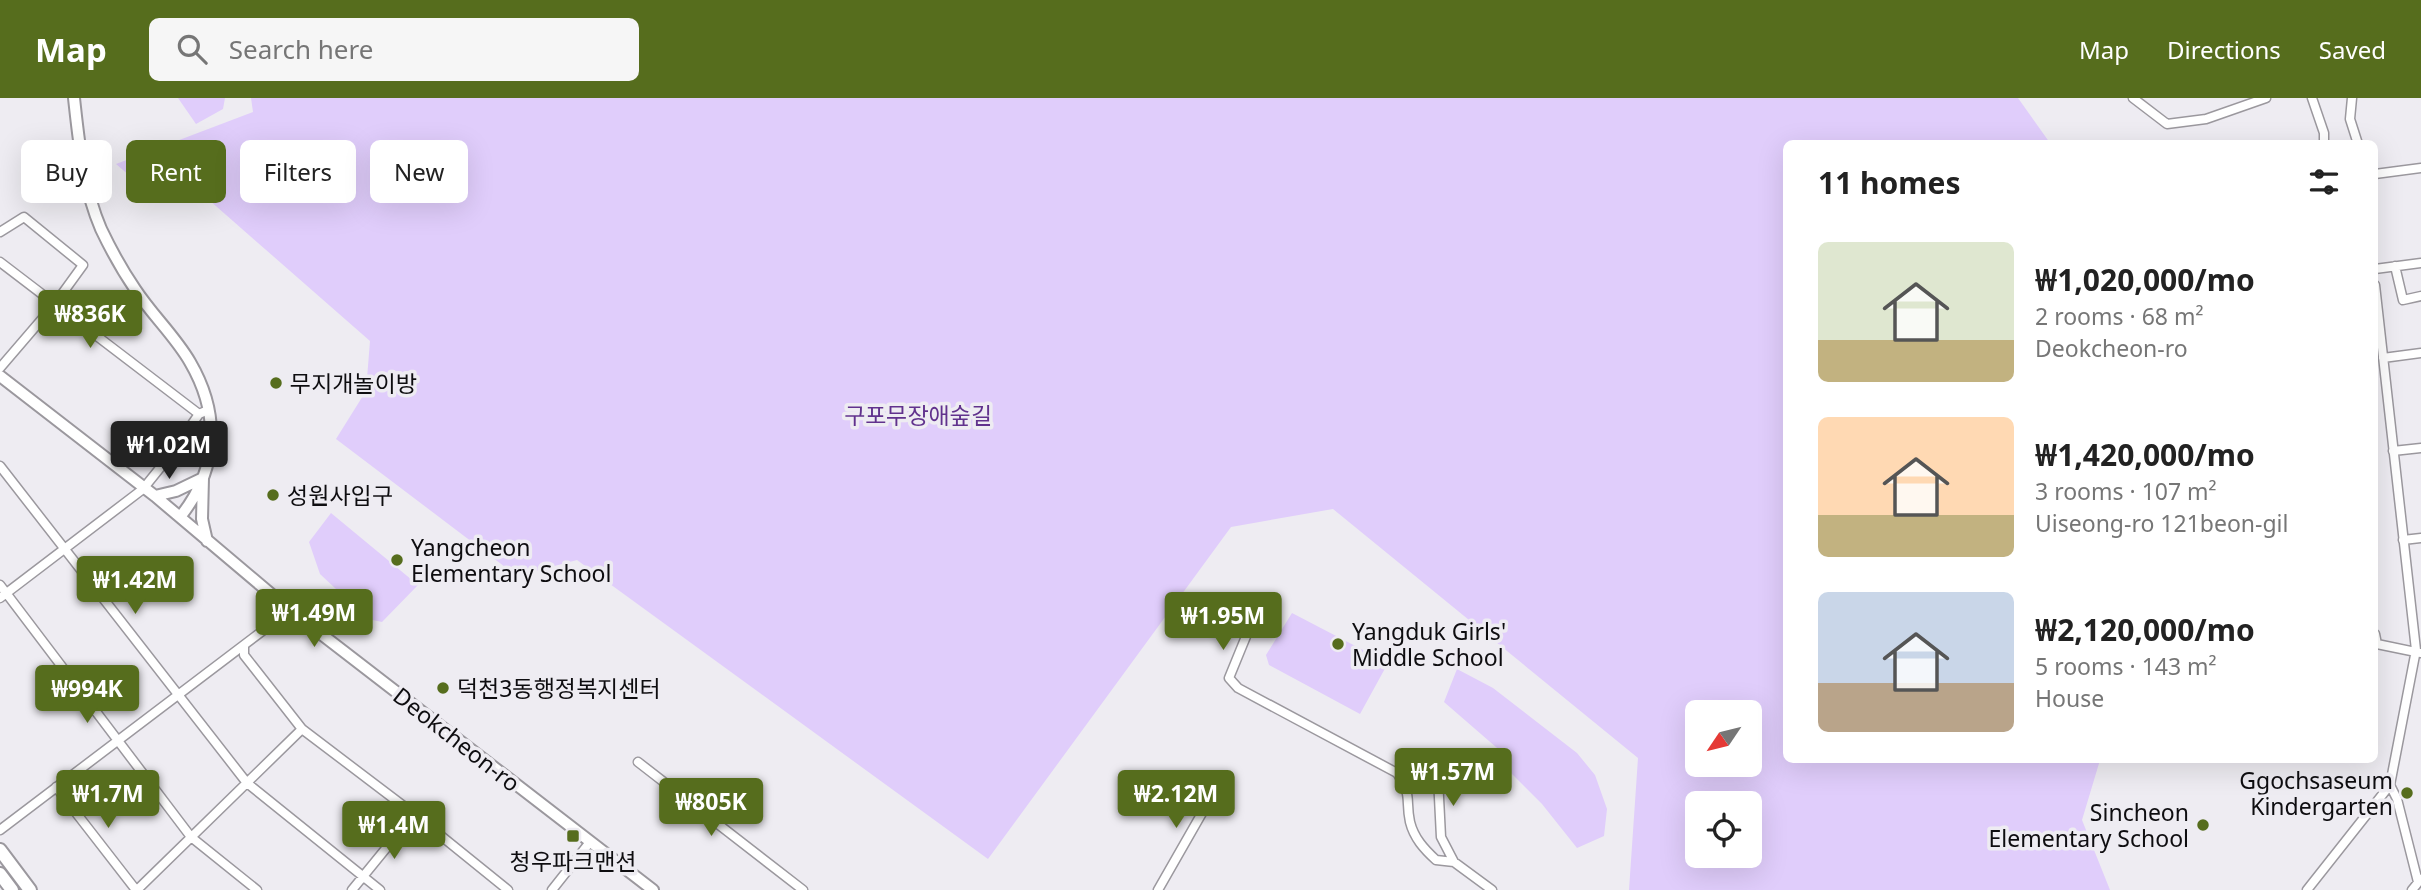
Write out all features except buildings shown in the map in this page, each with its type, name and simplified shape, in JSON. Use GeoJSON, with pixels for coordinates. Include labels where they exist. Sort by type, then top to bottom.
{"type":"FeatureCollection","features":[{"type":"Feature","properties":{"kind":"main road"},"geometry":{"type":"LineString","coordinates":[[74,98],[85,185],[101,228],[137,292],[191,363],[204,393],[204,412],[212,444],[209,466],[190,505],[180,517]]}},
{"type":"Feature","properties":{"kind":"main road","name":"Deokcheon-ro"},"geometry":{"type":"LineString","coordinates":[[0,376],[155,496],[290,610],[653,890]]}},
{"type":"Feature","properties":{"kind":"main road"},"geometry":{"type":"LineString","coordinates":[[155,496],[176,491],[203,478]]}},
{"type":"Feature","properties":{"kind":"main road"},"geometry":{"type":"LineString","coordinates":[[203,478],[202,519],[207,541]]}},
{"type":"Feature","properties":{"kind":"main road"},"geometry":{"type":"LineString","coordinates":[[0,850],[30,890]]}},
{"type":"Feature","properties":{"kind":"main road"},"geometry":{"type":"LineString","coordinates":[[0,874],[12,890]]}},
{"type":"Feature","properties":{"kind":"street"},"geometry":{"type":"LineString","coordinates":[[2133,98],[2167,124],[2206,119],[2266,98]]}},
{"type":"Feature","properties":{"kind":"street"},"geometry":{"type":"LineString","coordinates":[[2312,98],[2324,140]]}},
{"type":"Feature","properties":{"kind":"street"},"geometry":{"type":"LineString","coordinates":[[2352,98],[2350,119],[2357,140]]}},
{"type":"Feature","properties":{"kind":"street"},"geometry":{"type":"LineString","coordinates":[[2378,174],[2421,168]]}},
{"type":"Feature","properties":{"kind":"street"},"geometry":{"type":"LineString","coordinates":[[0,232],[24,217],[83,265],[0,368]]}},
{"type":"Feature","properties":{"kind":"street"},"geometry":{"type":"LineString","coordinates":[[0,262],[204,412],[143,489],[3,596]]}},
{"type":"Feature","properties":{"kind":"street"},"geometry":{"type":"LineString","coordinates":[[2378,269],[2421,263]]}},
{"type":"Feature","properties":{"kind":"street"},"geometry":{"type":"LineString","coordinates":[[2395,266],[2403,300],[2421,296]]}},
{"type":"Feature","properties":{"kind":"street"},"geometry":{"type":"LineString","coordinates":[[2306,890],[2390,785],[2418,651],[2378,312]]}},
{"type":"Feature","properties":{"kind":"street"},"geometry":{"type":"LineString","coordinates":[[2383,358],[2421,353]]}},
{"type":"Feature","properties":{"kind":"street"},"geometry":{"type":"LineString","coordinates":[[2393,451],[2421,448]]}},
{"type":"Feature","properties":{"kind":"street"},"geometry":{"type":"LineString","coordinates":[[0,466],[247,783],[380,890]]}},
{"type":"Feature","properties":{"kind":"street"},"geometry":{"type":"LineString","coordinates":[[2403,540],[2421,538]]}},
{"type":"Feature","properties":{"kind":"street"},"geometry":{"type":"LineString","coordinates":[[0,585],[3,596],[191,837],[257,890]]}},
{"type":"Feature","properties":{"kind":"street"},"geometry":{"type":"LineString","coordinates":[[0,830],[290,610]]}},
{"type":"Feature","properties":{"kind":"street"},"geometry":{"type":"LineString","coordinates":[[1256,612],[1229,678],[1238,688],[1397,773],[1408,790],[1410,822],[1419,844],[1436,860],[1454,862]]}},
{"type":"Feature","properties":{"kind":"street"},"geometry":{"type":"LineString","coordinates":[[2378,644],[2418,651]]}},
{"type":"Feature","properties":{"kind":"street"},"geometry":{"type":"LineString","coordinates":[[244,647],[244,655],[302,729],[509,890]]}},
{"type":"Feature","properties":{"kind":"street"},"geometry":{"type":"LineString","coordinates":[[57,787],[137,890],[302,729]]}},
{"type":"Feature","properties":{"kind":"street"},"geometry":{"type":"LineString","coordinates":[[1437,758],[1441,837],[1454,862],[1492,890]]}},
{"type":"Feature","properties":{"kind":"street"},"geometry":{"type":"LineString","coordinates":[[638,762],[803,890]]}},
{"type":"Feature","properties":{"kind":"street"},"geometry":{"type":"LineString","coordinates":[[1158,890],[1218,785]]}},
{"type":"Feature","properties":{"kind":"street"},"geometry":{"type":"LineString","coordinates":[[2390,785],[2397,799],[2420,880],[2412,890]]}},
{"type":"Feature","properties":{"kind":"street"},"geometry":{"type":"LineString","coordinates":[[352,890],[414,814]]}},
{"type":"Feature","properties":{"kind":"street"},"geometry":{"type":"LineString","coordinates":[[552,890],[590,842]]}},
{"type":"Feature","properties":{"kind":"green space"},"geometry":{"type":"Polygon","coordinates":[[[178,98],[225,98],[223,109],[196,124],[178,98]]]}},
{"type":"Feature","properties":{"kind":"green space","name":"구포무장애숲길"},"geometry":{"type":"Polygon","coordinates":[[[251,98],[2018,98],[2048,140],[1783,140],[1783,763],[2099,763],[2082,820],[2110,890],[1629,890],[1638,758],[1333,509],[1231,527],[988,859],[577,560],[517,576],[336,439],[366,391],[370,341],[212,203],[226,203],[226,140],[179,140],[253,112],[251,98]]]}},
{"type":"Feature","properties":{"kind":"green space","name":"구포무장애숲길"},"geometry":{"type":"Polygon","coordinates":[[[126,160],[126,173],[116,164],[126,160]]]}},
{"type":"Feature","properties":{"kind":"green space"},"geometry":{"type":"Polygon","coordinates":[[[331,513],[418,585],[382,622],[368,619],[320,574],[309,542],[331,513]]]}},
{"type":"Feature","properties":{"kind":"green space"},"geometry":{"type":"Polygon","coordinates":[[[1292,613],[1388,663],[1360,714],[1269,665],[1266,655],[1292,613]]]}},
{"type":"Feature","properties":{"kind":"green space"},"geometry":{"type":"Polygon","coordinates":[[[1457,669],[1493,688],[1577,753],[1595,775],[1607,809],[1604,836],[1577,848],[1542,804],[1506,768],[1504,754],[1444,702],[1457,669]]]}},
{"type":"Feature","properties":{"kind":"place","name":"무지개놀이방"},"geometry":{"type":"Point","coordinates":[276,383]}},
{"type":"Feature","properties":{"kind":"place","name":"성원사입구"},"geometry":{"type":"Point","coordinates":[273,495]}},
{"type":"Feature","properties":{"kind":"place","name":"Yangcheon Elementary School"},"geometry":{"type":"Point","coordinates":[397,560]}},
{"type":"Feature","properties":{"kind":"place","name":"Yangduk Girls' Middle School"},"geometry":{"type":"Point","coordinates":[1338,644]}},
{"type":"Feature","properties":{"kind":"place","name":"덕천3동행정복지센터"},"geometry":{"type":"Point","coordinates":[443,688]}},
{"type":"Feature","properties":{"kind":"place","name":"Ggochsaseum Kindergarten"},"geometry":{"type":"Point","coordinates":[2407,793]}},
{"type":"Feature","properties":{"kind":"place","name":"Sincheon Elementary School"},"geometry":{"type":"Point","coordinates":[2203,825]}},
{"type":"Feature","properties":{"kind":"place","name":"청우파크맨션"},"geometry":{"type":"Point","coordinates":[573,836]}}]}
